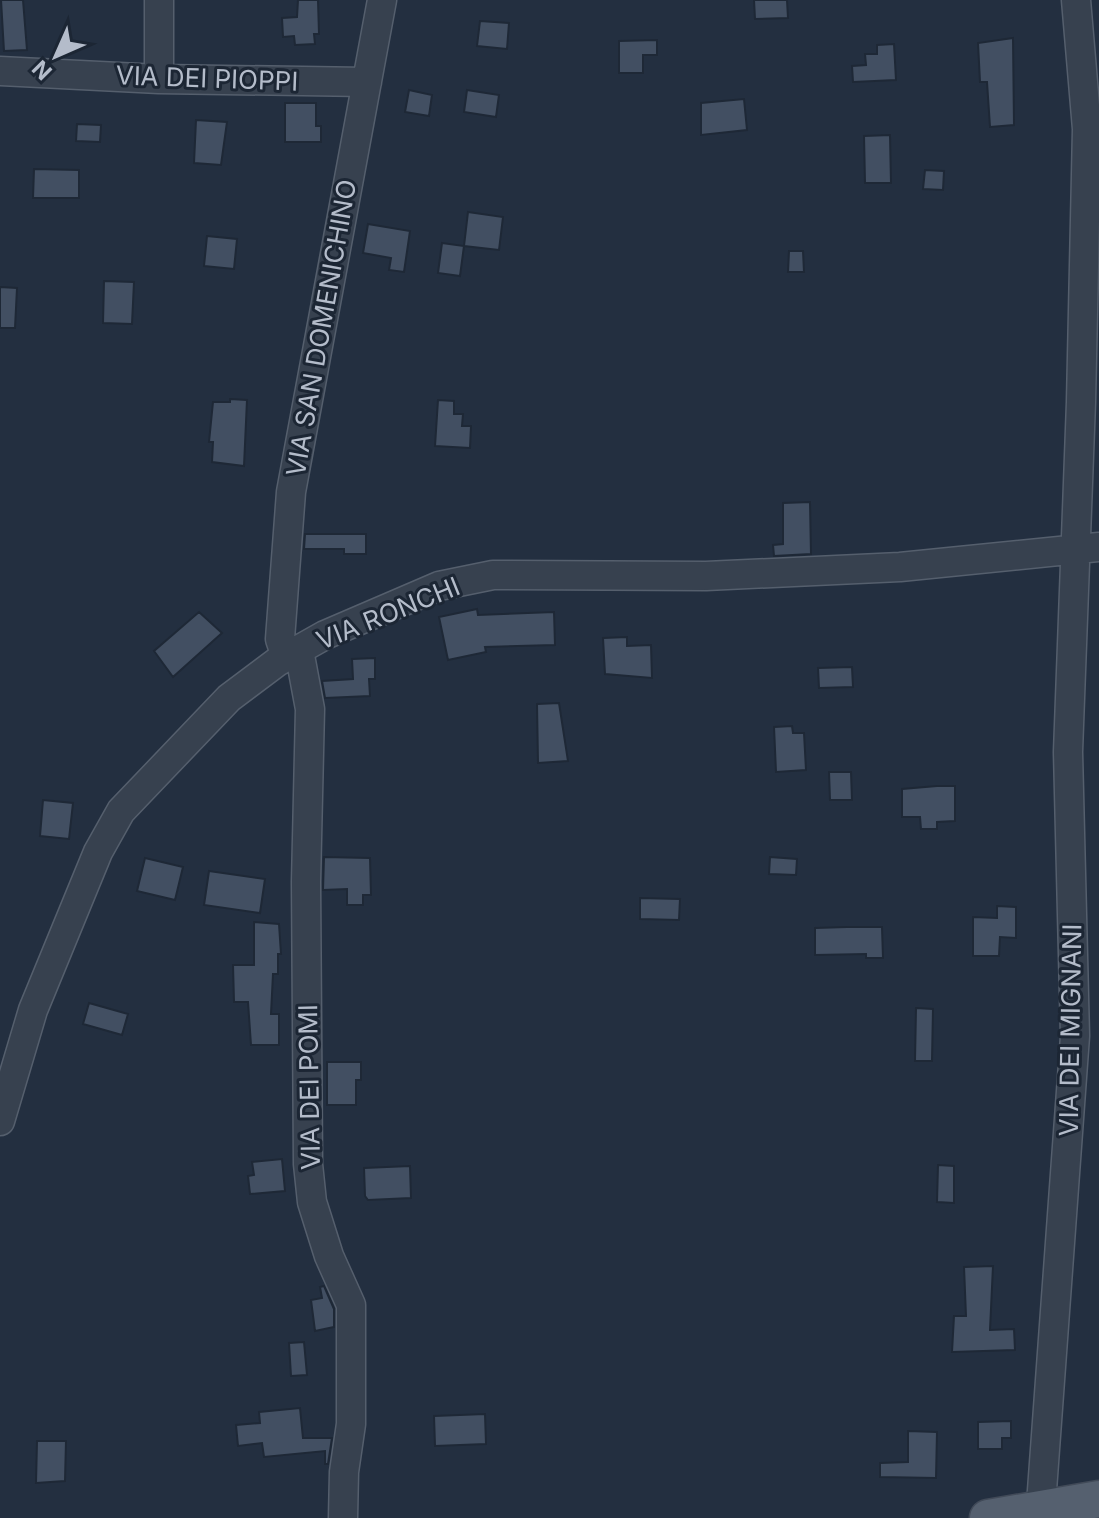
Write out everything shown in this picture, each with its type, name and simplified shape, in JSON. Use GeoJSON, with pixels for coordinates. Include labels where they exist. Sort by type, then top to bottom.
{"type":"FeatureCollection","features":[{"type":"Feature","properties":{"kind":"main road"},"geometry":{"type":"LineString","coordinates":[[988,1518],[1040,1514],[1099,1499]]}},
{"type":"Feature","properties":{"kind":"street"},"geometry":{"type":"LineString","coordinates":[[159,0],[159,79]]}},
{"type":"Feature","properties":{"kind":"street","name":"VIA SAN DOMENICHINO"},"geometry":{"type":"LineString","coordinates":[[292,653],[280,639],[291,492],[382,0]]}},
{"type":"Feature","properties":{"kind":"street","name":"VIA DEI MIGNANI"},"geometry":{"type":"LineString","coordinates":[[1040,1514],[1086,1012],[1068,752],[1086,548],[1081,402],[1087,129],[1076,0]]}},
{"type":"Feature","properties":{"kind":"street","name":"VIA DEI PIOPPI"},"geometry":{"type":"LineString","coordinates":[[0,71],[159,79],[367,82]]}},
{"type":"Feature","properties":{"kind":"street","name":"VIA RONCHI"},"geometry":{"type":"LineString","coordinates":[[0,1121],[33,1010],[98,852],[121,811],[229,698],[292,653],[439,586],[493,575],[706,576],[900,567],[1086,548]]}},
{"type":"Feature","properties":{"kind":"street","name":"VIA DEI POMI"},"geometry":{"type":"LineString","coordinates":[[292,653],[310,709],[306,882],[308,1164],[312,1202],[329,1256],[351,1305],[351,1424],[344,1472],[343,1518]]}},
{"type":"Feature","properties":{"kind":"building"},"geometry":{"type":"Polygon","coordinates":[[[1,0],[23,0],[27,50],[4,51],[1,0]]]}},
{"type":"Feature","properties":{"kind":"building"},"geometry":{"type":"Polygon","coordinates":[[[298,0],[318,0],[319,34],[314,34],[315,44],[295,45],[294,36],[283,37],[282,18],[297,17],[298,0]]]}},
{"type":"Feature","properties":{"kind":"building"},"geometry":{"type":"Polygon","coordinates":[[[754,0],[787,0],[788,18],[755,19],[754,0]]]}},
{"type":"Feature","properties":{"kind":"building"},"geometry":{"type":"Polygon","coordinates":[[[480,21],[509,23],[507,49],[477,46],[480,21]]]}},
{"type":"Feature","properties":{"kind":"building"},"geometry":{"type":"Polygon","coordinates":[[[1013,38],[1014,125],[990,127],[987,82],[980,82],[978,43],[1013,38]]]}},
{"type":"Feature","properties":{"kind":"building"},"geometry":{"type":"Polygon","coordinates":[[[657,40],[657,55],[643,55],[643,73],[619,73],[619,41],[657,40]]]}},
{"type":"Feature","properties":{"kind":"building"},"geometry":{"type":"Polygon","coordinates":[[[894,44],[896,80],[853,82],[852,66],[866,65],[865,54],[877,54],[877,45],[894,44]]]}},
{"type":"Feature","properties":{"kind":"building"},"geometry":{"type":"Polygon","coordinates":[[[409,90],[432,95],[429,116],[405,112],[409,90]]]}},
{"type":"Feature","properties":{"kind":"building"},"geometry":{"type":"Polygon","coordinates":[[[467,90],[499,95],[496,117],[464,112],[467,90]]]}},
{"type":"Feature","properties":{"kind":"building"},"geometry":{"type":"Polygon","coordinates":[[[744,99],[747,130],[701,135],[701,103],[744,99]]]}},
{"type":"Feature","properties":{"kind":"building"},"geometry":{"type":"Polygon","coordinates":[[[285,103],[316,103],[316,126],[321,126],[321,142],[285,142],[285,103]]]}},
{"type":"Feature","properties":{"kind":"building"},"geometry":{"type":"Polygon","coordinates":[[[196,120],[227,122],[221,165],[194,163],[196,120]]]}},
{"type":"Feature","properties":{"kind":"building"},"geometry":{"type":"Polygon","coordinates":[[[77,124],[101,125],[100,142],[76,141],[77,124]]]}},
{"type":"Feature","properties":{"kind":"building"},"geometry":{"type":"Polygon","coordinates":[[[890,135],[891,183],[865,183],[864,136],[890,135]]]}},
{"type":"Feature","properties":{"kind":"building"},"geometry":{"type":"Polygon","coordinates":[[[34,169],[79,170],[79,198],[33,198],[34,169]]]}},
{"type":"Feature","properties":{"kind":"building"},"geometry":{"type":"Polygon","coordinates":[[[925,170],[944,171],[943,190],[923,189],[925,170]]]}},
{"type":"Feature","properties":{"kind":"building"},"geometry":{"type":"Polygon","coordinates":[[[468,212],[503,217],[499,250],[464,246],[468,212]]]}},
{"type":"Feature","properties":{"kind":"building"},"geometry":{"type":"Polygon","coordinates":[[[368,224],[410,231],[404,272],[389,270],[391,258],[363,253],[368,224]]]}},
{"type":"Feature","properties":{"kind":"building"},"geometry":{"type":"Polygon","coordinates":[[[207,236],[237,239],[234,269],[204,266],[207,236]]]}},
{"type":"Feature","properties":{"kind":"building"},"geometry":{"type":"Polygon","coordinates":[[[442,243],[464,246],[460,276],[438,273],[442,243]]]}},
{"type":"Feature","properties":{"kind":"building"},"geometry":{"type":"Polygon","coordinates":[[[789,251],[803,251],[804,272],[788,272],[789,251]]]}},
{"type":"Feature","properties":{"kind":"building"},"geometry":{"type":"Polygon","coordinates":[[[104,281],[134,282],[132,324],[103,323],[104,281]]]}},
{"type":"Feature","properties":{"kind":"building"},"geometry":{"type":"Polygon","coordinates":[[[0,287],[17,288],[15,328],[0,328],[0,287]]]}},
{"type":"Feature","properties":{"kind":"building"},"geometry":{"type":"Polygon","coordinates":[[[230,399],[247,400],[244,466],[212,462],[213,442],[209,442],[213,402],[230,402],[230,399]]]}},
{"type":"Feature","properties":{"kind":"building"},"geometry":{"type":"Polygon","coordinates":[[[438,400],[454,401],[454,414],[463,414],[462,426],[471,426],[470,448],[435,446],[438,400]]]}},
{"type":"Feature","properties":{"kind":"building"},"geometry":{"type":"Polygon","coordinates":[[[810,502],[811,554],[774,556],[773,545],[783,544],[783,503],[810,502]]]}},
{"type":"Feature","properties":{"kind":"building"},"geometry":{"type":"Polygon","coordinates":[[[305,534],[366,534],[366,554],[344,554],[344,549],[304,549],[305,534]]]}},
{"type":"Feature","properties":{"kind":"building"},"geometry":{"type":"Polygon","coordinates":[[[477,609],[478,615],[554,612],[555,645],[485,647],[486,652],[448,660],[439,617],[477,609]]]}},
{"type":"Feature","properties":{"kind":"building"},"geometry":{"type":"Polygon","coordinates":[[[199,612],[222,633],[173,677],[154,651],[199,612]]]}},
{"type":"Feature","properties":{"kind":"building"},"geometry":{"type":"Polygon","coordinates":[[[627,637],[627,646],[651,645],[652,678],[605,674],[603,638],[627,637]]]}},
{"type":"Feature","properties":{"kind":"building"},"geometry":{"type":"Polygon","coordinates":[[[375,658],[375,679],[369,679],[370,696],[325,698],[322,681],[353,679],[352,659],[375,658]]]}},
{"type":"Feature","properties":{"kind":"building"},"geometry":{"type":"Polygon","coordinates":[[[852,667],[853,687],[819,688],[818,668],[852,667]]]}},
{"type":"Feature","properties":{"kind":"building"},"geometry":{"type":"Polygon","coordinates":[[[559,703],[568,761],[538,763],[537,704],[559,703]]]}},
{"type":"Feature","properties":{"kind":"building"},"geometry":{"type":"Polygon","coordinates":[[[792,726],[793,733],[804,733],[806,770],[776,772],[774,727],[792,726]]]}},
{"type":"Feature","properties":{"kind":"building"},"geometry":{"type":"Polygon","coordinates":[[[829,772],[851,772],[852,800],[830,800],[829,772]]]}},
{"type":"Feature","properties":{"kind":"building"},"geometry":{"type":"Polygon","coordinates":[[[955,786],[955,821],[937,822],[937,829],[921,829],[920,817],[902,817],[902,789],[955,786]]]}},
{"type":"Feature","properties":{"kind":"building"},"geometry":{"type":"Polygon","coordinates":[[[43,800],[73,803],[69,839],[40,836],[43,800]]]}},
{"type":"Feature","properties":{"kind":"building"},"geometry":{"type":"Polygon","coordinates":[[[324,857],[370,858],[371,895],[363,895],[363,905],[347,905],[347,889],[323,890],[324,857]]]}},
{"type":"Feature","properties":{"kind":"building"},"geometry":{"type":"Polygon","coordinates":[[[770,857],[797,859],[796,875],[769,874],[770,857]]]}},
{"type":"Feature","properties":{"kind":"building"},"geometry":{"type":"Polygon","coordinates":[[[145,858],[183,867],[175,900],[137,891],[145,858]]]}},
{"type":"Feature","properties":{"kind":"building"},"geometry":{"type":"Polygon","coordinates":[[[209,871],[265,879],[260,913],[204,905],[209,871]]]}},
{"type":"Feature","properties":{"kind":"building"},"geometry":{"type":"Polygon","coordinates":[[[640,898],[680,899],[679,920],[640,919],[640,898]]]}},
{"type":"Feature","properties":{"kind":"building"},"geometry":{"type":"Polygon","coordinates":[[[997,906],[1016,907],[1016,938],[1000,937],[999,956],[973,956],[973,917],[997,918],[997,906]]]}},
{"type":"Feature","properties":{"kind":"building"},"geometry":{"type":"Polygon","coordinates":[[[254,922],[279,924],[281,954],[278,954],[278,974],[273,974],[271,1014],[279,1014],[279,1045],[251,1045],[248,1002],[234,1002],[233,965],[254,965],[254,922]]]}},
{"type":"Feature","properties":{"kind":"building"},"geometry":{"type":"Polygon","coordinates":[[[882,927],[883,958],[866,958],[866,954],[815,955],[815,928],[882,927]]]}},
{"type":"Feature","properties":{"kind":"building"},"geometry":{"type":"Polygon","coordinates":[[[89,1003],[128,1014],[122,1035],[83,1024],[89,1003]]]}},
{"type":"Feature","properties":{"kind":"building"},"geometry":{"type":"Polygon","coordinates":[[[916,1008],[933,1009],[932,1061],[915,1061],[916,1008]]]}},
{"type":"Feature","properties":{"kind":"building"},"geometry":{"type":"Polygon","coordinates":[[[327,1062],[361,1062],[361,1080],[356,1080],[356,1105],[327,1105],[327,1062]]]}},
{"type":"Feature","properties":{"kind":"building"},"geometry":{"type":"Polygon","coordinates":[[[282,1159],[285,1191],[250,1194],[248,1176],[254,1175],[252,1162],[282,1159]]]}},
{"type":"Feature","properties":{"kind":"building"},"geometry":{"type":"Polygon","coordinates":[[[938,1165],[954,1166],[954,1203],[937,1202],[938,1165]]]}},
{"type":"Feature","properties":{"kind":"building"},"geometry":{"type":"Polygon","coordinates":[[[410,1166],[411,1198],[368,1200],[365,1196],[364,1168],[410,1166]]]}},
{"type":"Feature","properties":{"kind":"building"},"geometry":{"type":"Polygon","coordinates":[[[993,1266],[990,1330],[1014,1329],[1015,1350],[952,1352],[954,1316],[966,1316],[964,1267],[993,1266]]]}},
{"type":"Feature","properties":{"kind":"building"},"geometry":{"type":"Polygon","coordinates":[[[324,1286],[334,1309],[334,1327],[315,1331],[311,1300],[322,1298],[320,1287],[324,1286]]]}},
{"type":"Feature","properties":{"kind":"building"},"geometry":{"type":"Polygon","coordinates":[[[304,1342],[307,1375],[291,1376],[289,1343],[304,1342]]]}},
{"type":"Feature","properties":{"kind":"building"},"geometry":{"type":"Polygon","coordinates":[[[300,1408],[303,1438],[332,1438],[328,1464],[325,1464],[325,1451],[264,1457],[262,1443],[238,1446],[236,1425],[260,1423],[259,1412],[300,1408]]]}},
{"type":"Feature","properties":{"kind":"building"},"geometry":{"type":"Polygon","coordinates":[[[485,1414],[486,1444],[435,1446],[434,1416],[485,1414]]]}},
{"type":"Feature","properties":{"kind":"building"},"geometry":{"type":"Polygon","coordinates":[[[1011,1421],[1011,1438],[1002,1438],[1002,1449],[978,1449],[978,1422],[1011,1421]]]}},
{"type":"Feature","properties":{"kind":"building"},"geometry":{"type":"Polygon","coordinates":[[[908,1431],[937,1432],[936,1478],[880,1477],[880,1463],[908,1462],[908,1431]]]}},
{"type":"Feature","properties":{"kind":"building"},"geometry":{"type":"Polygon","coordinates":[[[37,1441],[66,1441],[65,1481],[36,1483],[37,1441]]]}}]}
